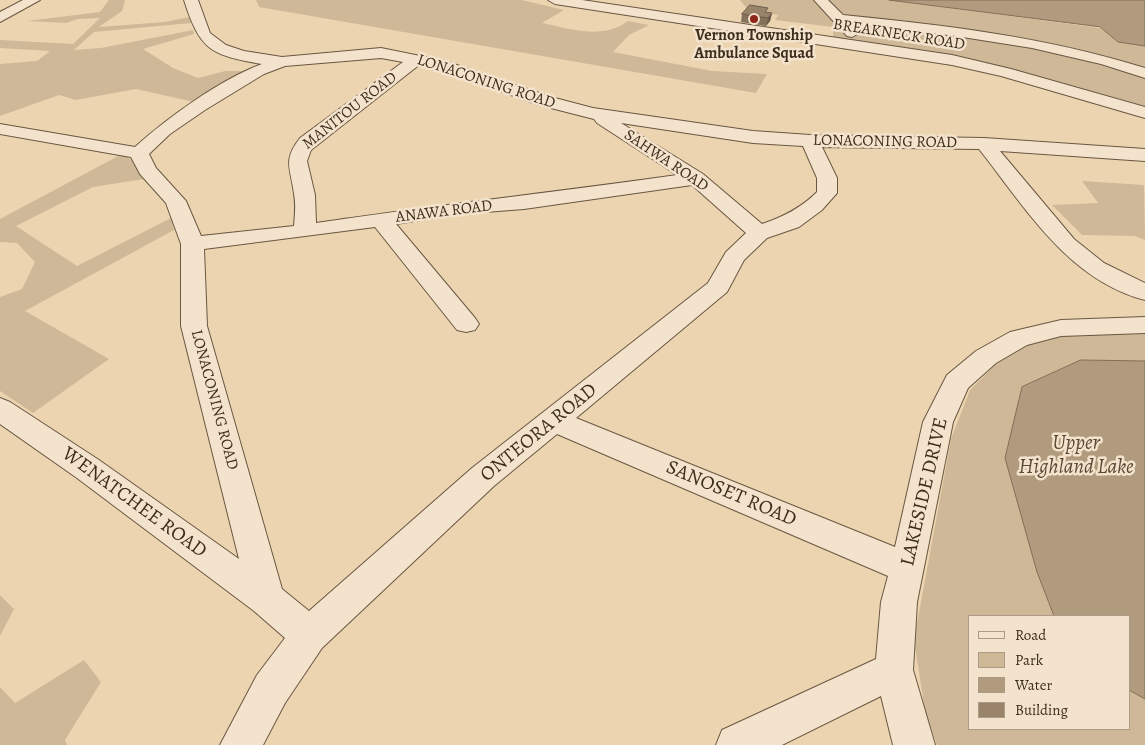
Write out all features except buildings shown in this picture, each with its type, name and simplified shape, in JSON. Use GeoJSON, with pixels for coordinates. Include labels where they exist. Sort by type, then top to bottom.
{"type":"FeatureCollection","features":[{"type":"Feature","properties":{"kind":"street"},"geometry":{"type":"LineString","coordinates":[[0,18],[33,0]]}},
{"type":"Feature","properties":{"kind":"street"},"geometry":{"type":"LineString","coordinates":[[191,0],[204,35],[214,44],[253,58],[282,62]]}},
{"type":"Feature","properties":{"kind":"street","name":"BREAKNECK ROAD"},"geometry":{"type":"LineString","coordinates":[[555,0],[952,60],[1005,72],[1145,113]]}},
{"type":"Feature","properties":{"kind":"street"},"geometry":{"type":"LineString","coordinates":[[820,0],[865,47]]}},
{"type":"Feature","properties":{"kind":"street"},"geometry":{"type":"LineString","coordinates":[[681,20],[692,9],[745,17]]}},
{"type":"Feature","properties":{"kind":"street"},"geometry":{"type":"LineString","coordinates":[[840,20],[943,28],[1035,42],[1145,73]]}},
{"type":"Feature","properties":{"kind":"street","name":"LONACONING ROAD"},"geometry":{"type":"LineString","coordinates":[[267,599],[194,326],[192,244],[176,201],[147,170],[139,153],[164,130],[232,84],[282,62],[381,53],[439,64],[545,101],[593,113],[753,137],[810,141],[902,141],[984,144],[1145,155]]}},
{"type":"Feature","properties":{"kind":"street","name":"MANITOU ROAD"},"geometry":{"type":"LineString","coordinates":[[305,231],[305,194],[297,159],[299,150],[418,59]]}},
{"type":"Feature","properties":{"kind":"street","name":"SAHWA ROAD"},"geometry":{"type":"LineString","coordinates":[[593,113],[696,178],[759,233]]}},
{"type":"Feature","properties":{"kind":"street"},"geometry":{"type":"LineString","coordinates":[[0,129],[139,153]]}},
{"type":"Feature","properties":{"kind":"street","name":"ONTEORA ROAD"},"geometry":{"type":"LineString","coordinates":[[241,745],[271,689],[308,635],[483,477],[718,287],[734,256],[759,233],[791,222],[815,206],[827,193],[827,178],[810,141]]}},
{"type":"Feature","properties":{"kind":"street"},"geometry":{"type":"LineString","coordinates":[[984,144],[1066,244],[1096,268],[1145,292]]}},
{"type":"Feature","properties":{"kind":"street","name":"ANAWA ROAD"},"geometry":{"type":"LineString","coordinates":[[192,244],[305,231],[459,208],[524,203],[696,178]]}},
{"type":"Feature","properties":{"kind":"street"},"geometry":{"type":"LineString","coordinates":[[381,220],[466,324]]}},
{"type":"Feature","properties":{"kind":"street","name":"LAKESIDE DRIVE"},"geometry":{"type":"LineString","coordinates":[[914,745],[894,670],[899,602],[908,568],[938,422],[956,382],[986,357],[1019,338],[1062,328],[1145,325]]}},
{"type":"Feature","properties":{"kind":"street","name":"WENATCHEE ROAD"},"geometry":{"type":"LineString","coordinates":[[0,409],[88,469],[267,599]]}},
{"type":"Feature","properties":{"kind":"street","name":"SANOSET ROAD"},"geometry":{"type":"LineString","coordinates":[[554,420],[908,568]]}},
{"type":"Feature","properties":{"kind":"street"},"geometry":{"type":"LineString","coordinates":[[267,599],[308,635]]}},
{"type":"Feature","properties":{"kind":"street"},"geometry":{"type":"LineString","coordinates":[[737,745],[894,670]]}},
{"type":"Feature","properties":{"kind":"green space"},"geometry":{"type":"Polygon","coordinates":[[[109,0],[125,0],[122,11],[99,27],[165,22],[189,17],[191,23],[94,32],[74,50],[101,48],[193,30],[194,34],[143,49],[173,68],[198,78],[225,71],[251,71],[194,102],[136,89],[76,100],[59,95],[0,116],[0,64],[37,61],[50,51],[0,48],[0,40],[73,44],[100,18],[78,19],[66,23],[27,21],[100,12],[109,0]]]}},
{"type":"Feature","properties":{"kind":"green space"},"geometry":{"type":"Polygon","coordinates":[[[256,0],[522,0],[564,10],[542,23],[564,28],[597,32],[618,27],[628,21],[649,25],[629,35],[613,52],[712,71],[767,74],[756,93],[259,7],[256,0]]]}},
{"type":"Feature","properties":{"kind":"green space"},"geometry":{"type":"Polygon","coordinates":[[[740,0],[889,0],[1100,28],[1118,42],[1145,46],[1145,110],[1051,81],[833,37],[833,27],[775,20],[778,15],[749,11],[740,0]]]}},
{"type":"Feature","properties":{"kind":"green space"},"geometry":{"type":"Polygon","coordinates":[[[122,154],[133,161],[144,179],[93,187],[16,226],[77,266],[171,218],[174,230],[25,311],[109,359],[33,413],[0,391],[0,297],[22,289],[35,262],[17,243],[0,242],[0,219],[122,154]]]}},
{"type":"Feature","properties":{"kind":"green space"},"geometry":{"type":"Polygon","coordinates":[[[1082,181],[1144,185],[1145,240],[1135,236],[1082,235],[1052,205],[1098,203],[1082,181]]]}},
{"type":"Feature","properties":{"kind":"green space"},"geometry":{"type":"Polygon","coordinates":[[[1145,331],[1145,361],[1081,360],[1037,572],[1054,615],[968,615],[968,730],[1130,730],[1130,691],[1145,699],[1145,745],[937,745],[925,711],[914,640],[951,439],[970,390],[1003,357],[1029,343],[1070,334],[1145,331]]]}},
{"type":"Feature","properties":{"kind":"green space"},"geometry":{"type":"Polygon","coordinates":[[[0,595],[14,609],[0,636],[0,595]]]}},
{"type":"Feature","properties":{"kind":"green space"},"geometry":{"type":"Polygon","coordinates":[[[84,660],[101,682],[65,740],[67,745],[0,745],[0,687],[15,703],[84,660]]]}},
{"type":"Feature","properties":{"kind":"water"},"geometry":{"type":"Polygon","coordinates":[[[889,0],[1145,0],[1145,46],[1118,42],[1100,27],[889,0]]]}},
{"type":"Feature","properties":{"kind":"water","name":"Upper Highland Lake"},"geometry":{"type":"Polygon","coordinates":[[[1081,360],[1145,361],[1145,699],[1130,691],[1130,615],[1054,615],[1037,572],[1005,458],[1022,387],[1081,360]]]}},
{"type":"Feature","properties":{"kind":"place","name":"Vernon Township Ambulance Squad"},"geometry":{"type":"Point","coordinates":[754,19]}}]}
